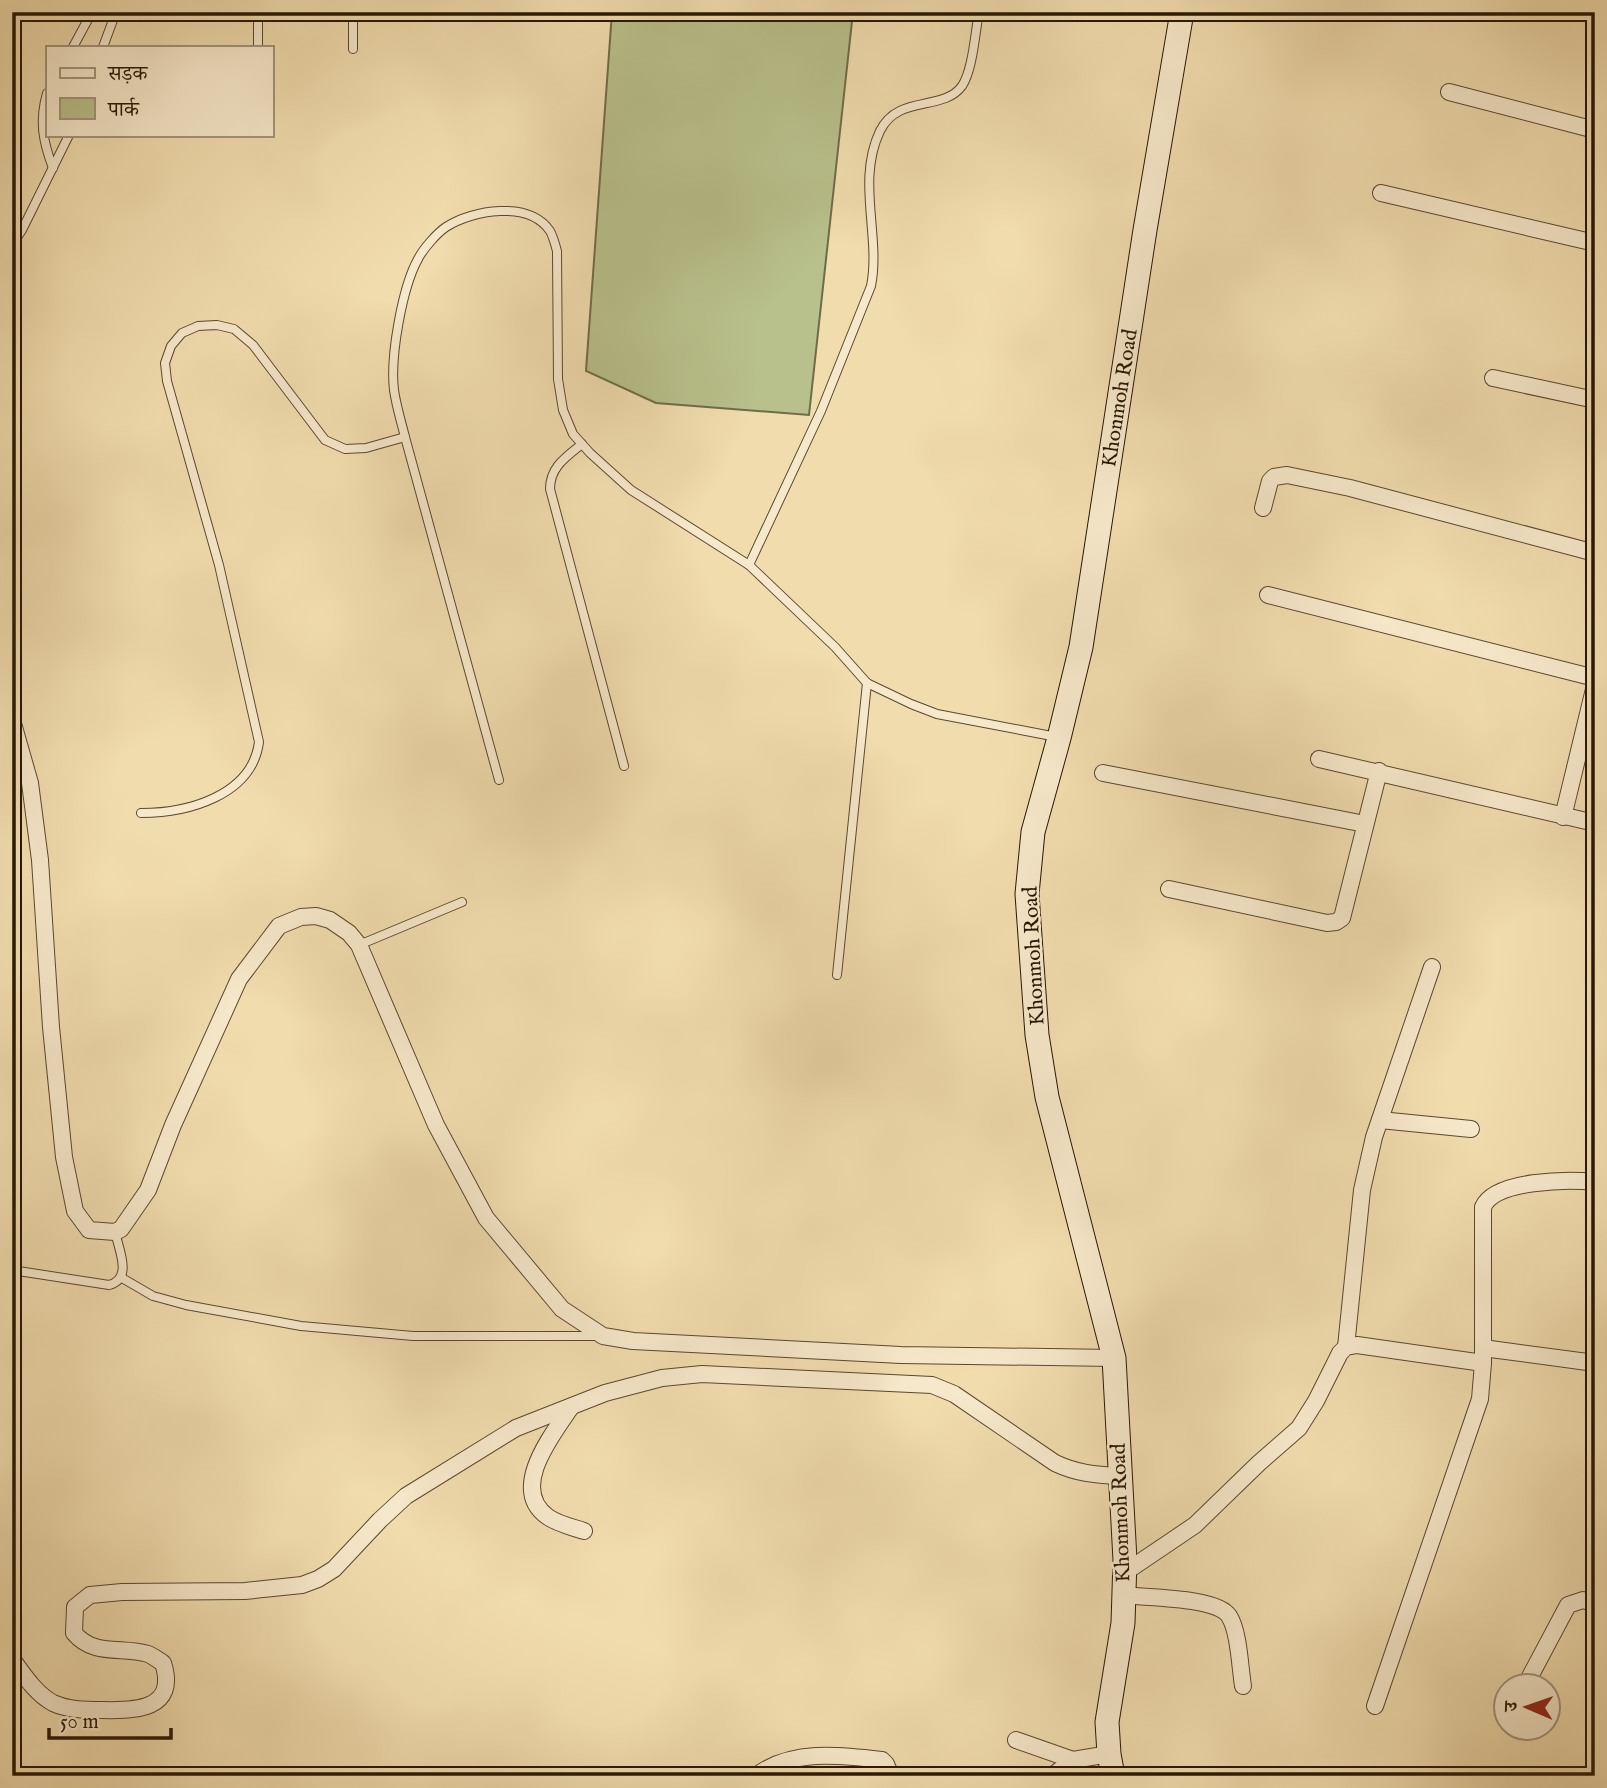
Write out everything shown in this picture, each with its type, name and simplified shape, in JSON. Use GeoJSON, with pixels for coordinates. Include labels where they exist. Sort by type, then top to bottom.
{"type":"FeatureCollection","features":[{"type":"Feature","properties":{"kind":"main road","name":"Khonmoh Road"},"geometry":{"type":"LineString","coordinates":[[1111,1765],[1107,1723],[1123,1623],[1124,1584],[1114,1357],[1047,1097],[1037,1035],[1027,894],[1033,832],[1081,647],[1145,230],[1182,12]]}},
{"type":"Feature","properties":{"kind":"street"},"geometry":{"type":"LineString","coordinates":[[1449,92],[1595,130]]}},
{"type":"Feature","properties":{"kind":"street"},"geometry":{"type":"LineString","coordinates":[[1381,193],[1595,243]]}},
{"type":"Feature","properties":{"kind":"street"},"geometry":{"type":"LineString","coordinates":[[1493,379],[1595,400]]}},
{"type":"Feature","properties":{"kind":"street"},"geometry":{"type":"LineString","coordinates":[[1263,508],[1270,481],[1274,477],[1287,475],[1350,488],[1595,553]]}},
{"type":"Feature","properties":{"kind":"street"},"geometry":{"type":"LineString","coordinates":[[1268,596],[1595,678]]}},
{"type":"Feature","properties":{"kind":"street"},"geometry":{"type":"LineString","coordinates":[[1563,817],[1595,685]]}},
{"type":"Feature","properties":{"kind":"street"},"geometry":{"type":"LineString","coordinates":[[12,720],[30,783],[40,860],[64,1157],[75,1211],[89,1230],[115,1232],[121,1229],[148,1190],[173,1125],[239,979],[279,926],[301,917],[316,916],[330,920],[349,933],[359,945],[436,1125],[486,1218],[562,1309],[603,1336],[633,1341],[901,1355],[1114,1357]]}},
{"type":"Feature","properties":{"kind":"street"},"geometry":{"type":"LineString","coordinates":[[1319,759],[1595,824]]}},
{"type":"Feature","properties":{"kind":"street"},"geometry":{"type":"LineString","coordinates":[[1169,889],[1327,923],[1336,922],[1342,918],[1379,771]]}},
{"type":"Feature","properties":{"kind":"street"},"geometry":{"type":"LineString","coordinates":[[1103,773],[1365,824]]}},
{"type":"Feature","properties":{"kind":"street"},"geometry":{"type":"LineString","coordinates":[[1346,1347],[1362,1190],[1380,1120],[1432,967]]}},
{"type":"Feature","properties":{"kind":"street"},"geometry":{"type":"LineString","coordinates":[[1380,1120],[1471,1129]]}},
{"type":"Feature","properties":{"kind":"street"},"geometry":{"type":"LineString","coordinates":[[1375,1706],[1480,1399],[1483,1356],[1483,1207],[1486,1200],[1498,1192],[1532,1184],[1561,1180],[1595,1182]]}},
{"type":"Feature","properties":{"kind":"street"},"geometry":{"type":"LineString","coordinates":[[1124,1584],[1195,1525],[1299,1428],[1340,1353],[1346,1347],[1357,1345],[1595,1363]]}},
{"type":"Feature","properties":{"kind":"street"},"geometry":{"type":"LineString","coordinates":[[12,1659],[36,1690],[54,1703],[84,1710],[142,1709],[155,1702],[164,1691],[167,1677],[163,1663],[149,1654],[100,1649],[82,1643],[74,1633],[75,1607],[90,1595],[122,1592],[245,1591],[302,1585],[318,1579],[334,1569],[406,1496],[516,1429],[605,1394],[662,1378],[702,1374],[932,1385],[954,1394],[1055,1463],[1091,1475],[1119,1476]]}},
{"type":"Feature","properties":{"kind":"street"},"geometry":{"type":"LineString","coordinates":[[571,1407],[536,1460],[533,1485],[536,1503],[542,1512],[551,1519],[584,1531]]}},
{"type":"Feature","properties":{"kind":"street"},"geometry":{"type":"LineString","coordinates":[[1124,1584],[1214,1605],[1223,1610],[1233,1625],[1243,1686]]}},
{"type":"Feature","properties":{"kind":"street"},"geometry":{"type":"LineString","coordinates":[[1532,1672],[1568,1605],[1583,1600],[1595,1604]]}},
{"type":"Feature","properties":{"kind":"street"},"geometry":{"type":"LineString","coordinates":[[1016,1740],[1073,1760],[1111,1765]]}},
{"type":"Feature","properties":{"kind":"street"},"geometry":{"type":"LineString","coordinates":[[756,1776],[780,1761],[821,1756],[882,1760],[891,1776]]}},
{"type":"Feature","properties":{"kind":"street"},"geometry":{"type":"LineString","coordinates":[[1052,1776],[1073,1760]]}},
{"type":"Feature","properties":{"kind":"lane"},"geometry":{"type":"LineString","coordinates":[[74,46],[92,12]]}},
{"type":"Feature","properties":{"kind":"lane"},"geometry":{"type":"LineString","coordinates":[[103,46],[116,12]]}},
{"type":"Feature","properties":{"kind":"lane"},"geometry":{"type":"LineString","coordinates":[[258,12],[258,46]]}},
{"type":"Feature","properties":{"kind":"lane"},"geometry":{"type":"LineString","coordinates":[[353,12],[353,49]]}},
{"type":"Feature","properties":{"kind":"lane"},"geometry":{"type":"LineString","coordinates":[[748,565],[821,411],[871,286],[875,267],[868,195],[870,170],[880,131],[895,113],[906,107],[948,97],[961,88],[968,74],[979,12]]}},
{"type":"Feature","properties":{"kind":"lane"},"geometry":{"type":"LineString","coordinates":[[46,101],[42,132],[53,168]]}},
{"type":"Feature","properties":{"kind":"lane"},"geometry":{"type":"LineString","coordinates":[[12,245],[69,136]]}},
{"type":"Feature","properties":{"kind":"lane"},"geometry":{"type":"LineString","coordinates":[[499,780],[394,388],[397,338],[405,294],[418,258],[444,228],[469,215],[518,212],[538,219],[550,231],[557,251],[558,379],[563,410],[573,434],[631,490],[748,565],[835,647],[867,683],[911,705],[937,714],[1059,738]]}},
{"type":"Feature","properties":{"kind":"lane"},"geometry":{"type":"LineString","coordinates":[[141,813],[196,807],[216,798],[233,786],[251,767],[258,756],[259,742],[219,565],[167,381],[165,363],[170,346],[182,333],[198,326],[217,325],[234,329],[253,345],[326,440],[345,449],[366,448],[405,437]]}},
{"type":"Feature","properties":{"kind":"lane"},"geometry":{"type":"LineString","coordinates":[[582,444],[556,466],[550,477],[550,489],[624,766]]}},
{"type":"Feature","properties":{"kind":"lane"},"geometry":{"type":"LineString","coordinates":[[837,975],[867,683]]}},
{"type":"Feature","properties":{"kind":"lane"},"geometry":{"type":"LineString","coordinates":[[359,945],[462,902]]}},
{"type":"Feature","properties":{"kind":"lane"},"geometry":{"type":"LineString","coordinates":[[12,1270],[109,1285],[117,1283],[122,1278],[123,1267],[115,1232]]}},
{"type":"Feature","properties":{"kind":"lane"},"geometry":{"type":"LineString","coordinates":[[122,1278],[153,1296],[186,1305],[301,1326],[413,1336],[603,1336]]}},
{"type":"Feature","properties":{"kind":"green space"},"geometry":{"type":"Polygon","coordinates":[[[612,12],[853,12],[809,415],[656,403],[586,371],[612,12]]]}}]}
